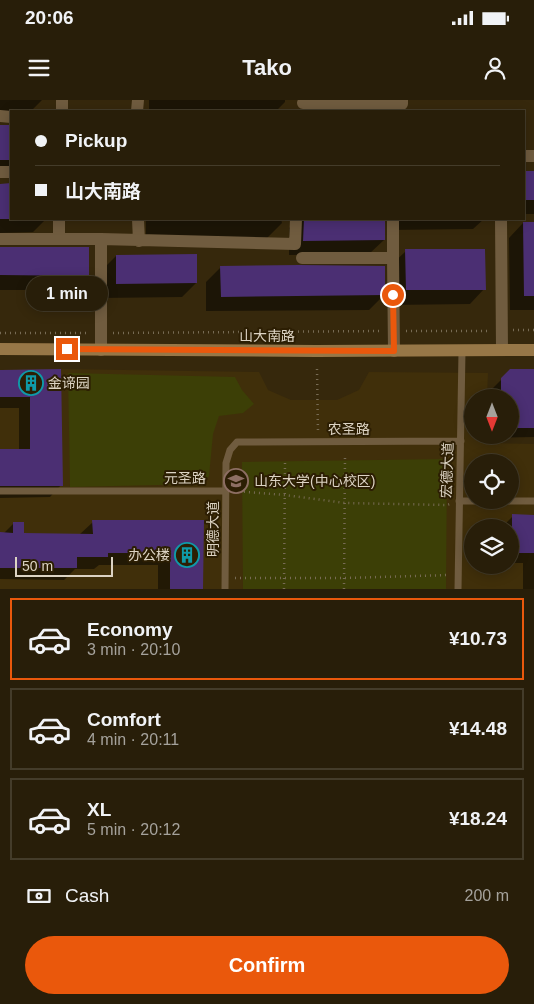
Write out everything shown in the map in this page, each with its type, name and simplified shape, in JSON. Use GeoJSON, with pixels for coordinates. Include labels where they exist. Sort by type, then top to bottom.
{"type":"FeatureCollection","features":[{"type":"Feature","properties":{"kind":"main road","name":"山大南路"},"geometry":{"type":"LineString","coordinates":[[0,349],[534,350]]}},
{"type":"Feature","properties":{"kind":"street"},"geometry":{"type":"LineString","coordinates":[[298,105],[395,105]]}},
{"type":"Feature","properties":{"kind":"street"},"geometry":{"type":"LineString","coordinates":[[59,220],[59,239]]}},
{"type":"Feature","properties":{"kind":"street"},"geometry":{"type":"LineString","coordinates":[[138,220],[139,240]]}},
{"type":"Feature","properties":{"kind":"street"},"geometry":{"type":"LineString","coordinates":[[0,239],[296,244],[296,220]]}},
{"type":"Feature","properties":{"kind":"street"},"geometry":{"type":"LineString","coordinates":[[393,220],[394,351]]}},
{"type":"Feature","properties":{"kind":"street"},"geometry":{"type":"LineString","coordinates":[[501,220],[502,350]]}},
{"type":"Feature","properties":{"kind":"street"},"geometry":{"type":"LineString","coordinates":[[101,240],[101,350]]}},
{"type":"Feature","properties":{"kind":"street"},"geometry":{"type":"LineString","coordinates":[[302,258],[393,258]]}},
{"type":"Feature","properties":{"kind":"lane","name":"宏德大道"},"geometry":{"type":"LineString","coordinates":[[458,589],[462,351]]}},
{"type":"Feature","properties":{"kind":"lane","name":"农圣路"},"geometry":{"type":"LineString","coordinates":[[237,442],[461,441]]}},
{"type":"Feature","properties":{"kind":"lane","name":"明德大道"},"geometry":{"type":"LineString","coordinates":[[225,589],[226,463],[230,450],[237,442]]}},
{"type":"Feature","properties":{"kind":"lane","name":"元圣路"},"geometry":{"type":"LineString","coordinates":[[0,491],[225,490]]}},
{"type":"Feature","properties":{"kind":"lane"},"geometry":{"type":"LineString","coordinates":[[459,501],[534,501]]}},
{"type":"Feature","properties":{"kind":"path"},"geometry":{"type":"LineString","coordinates":[[406,331],[494,330]]}},
{"type":"Feature","properties":{"kind":"path"},"geometry":{"type":"LineString","coordinates":[[504,330],[534,330]]}},
{"type":"Feature","properties":{"kind":"path"},"geometry":{"type":"LineString","coordinates":[[109,333],[386,331]]}},
{"type":"Feature","properties":{"kind":"path"},"geometry":{"type":"LineString","coordinates":[[0,333],[99,333]]}},
{"type":"Feature","properties":{"kind":"path"},"geometry":{"type":"LineString","coordinates":[[316,369],[318,442]]}},
{"type":"Feature","properties":{"kind":"path"},"geometry":{"type":"LineString","coordinates":[[344,589],[345,456]]}},
{"type":"Feature","properties":{"kind":"path"},"geometry":{"type":"LineString","coordinates":[[284,589],[285,462]]}},
{"type":"Feature","properties":{"kind":"path","name":"元圣路"},"geometry":{"type":"LineString","coordinates":[[225,490],[345,503],[447,505],[459,501]]}},
{"type":"Feature","properties":{"kind":"path"},"geometry":{"type":"LineString","coordinates":[[225,578],[344,578],[458,575]]}},
{"type":"Feature","properties":{"kind":"shaded area","name":"山东大学(中心校区)"},"geometry":{"type":"Polygon","coordinates":[[[0,370],[259,372],[268,390],[291,400],[337,400],[359,390],[369,372],[488,373],[487,389],[464,389],[464,444],[534,444],[534,589],[0,589],[0,370]]]}},
{"type":"Feature","properties":{"kind":"shaded area"},"geometry":{"type":"Polygon","coordinates":[[[68,373],[235,377],[242,390],[254,404],[243,413],[219,416],[213,434],[209,476],[203,484],[70,487],[68,373]]]}},
{"type":"Feature","properties":{"kind":"shaded area"},"geometry":{"type":"Polygon","coordinates":[[[447,459],[446,589],[243,589],[242,462],[447,459]]]}},
{"type":"Feature","properties":{"kind":"building"},"geometry":{"type":"Polygon","coordinates":[[[0,125],[10,125],[10,160],[0,160],[0,125]]]}},
{"type":"Feature","properties":{"kind":"building"},"geometry":{"type":"Polygon","coordinates":[[[525,171],[534,171],[534,200],[525,200],[525,171]]]}},
{"type":"Feature","properties":{"kind":"building"},"geometry":{"type":"Polygon","coordinates":[[[10,183],[10,219],[0,219],[0,184],[10,183]]]}},
{"type":"Feature","properties":{"kind":"building"},"geometry":{"type":"Polygon","coordinates":[[[304,220],[385,220],[385,240],[303,241],[304,220]]]}},
{"type":"Feature","properties":{"kind":"building"},"geometry":{"type":"Polygon","coordinates":[[[523,222],[534,222],[534,296],[524,296],[523,222]]]}},
{"type":"Feature","properties":{"kind":"building"},"geometry":{"type":"Polygon","coordinates":[[[0,247],[89,247],[89,276],[0,275],[0,247]]]}},
{"type":"Feature","properties":{"kind":"building"},"geometry":{"type":"Polygon","coordinates":[[[405,249],[485,249],[486,290],[406,290],[405,249]]]}},
{"type":"Feature","properties":{"kind":"building"},"geometry":{"type":"Polygon","coordinates":[[[197,254],[197,283],[116,284],[116,255],[197,254]]]}},
{"type":"Feature","properties":{"kind":"building"},"geometry":{"type":"Polygon","coordinates":[[[220,266],[385,266],[385,295],[221,297],[220,266]]]}},
{"type":"Feature","properties":{"kind":"building"},"geometry":{"type":"Polygon","coordinates":[[[61,369],[63,486],[0,486],[0,449],[30,449],[30,397],[0,397],[0,370],[61,369]]]}},
{"type":"Feature","properties":{"kind":"building"},"geometry":{"type":"Polygon","coordinates":[[[510,369],[534,369],[534,428],[519,428],[519,389],[501,389],[501,378],[510,369]]]}},
{"type":"Feature","properties":{"kind":"building"},"geometry":{"type":"Polygon","coordinates":[[[512,514],[534,515],[534,553],[519,553],[519,519],[512,519],[512,514]]]}},
{"type":"Feature","properties":{"kind":"building","name":"办公楼"},"geometry":{"type":"Polygon","coordinates":[[[92,520],[204,520],[203,589],[170,589],[170,553],[108,553],[108,557],[77,557],[77,568],[0,568],[0,532],[13,533],[13,522],[24,522],[24,533],[93,534],[92,520]]]}},
{"type":"Feature","properties":{"kind":"place","name":"金谛园"},"geometry":{"type":"Point","coordinates":[31,383]}},
{"type":"Feature","properties":{"kind":"place","name":"山东大学(中心校区)"},"geometry":{"type":"Point","coordinates":[236,481]}},
{"type":"Feature","properties":{"kind":"place","name":"办公楼"},"geometry":{"type":"Point","coordinates":[187,555]}},
{"type":"Feature","properties":{"kind":"route"},"geometry":{"type":"LineString","coordinates":[[67,349],[394,351],[393,295]]}}]}
